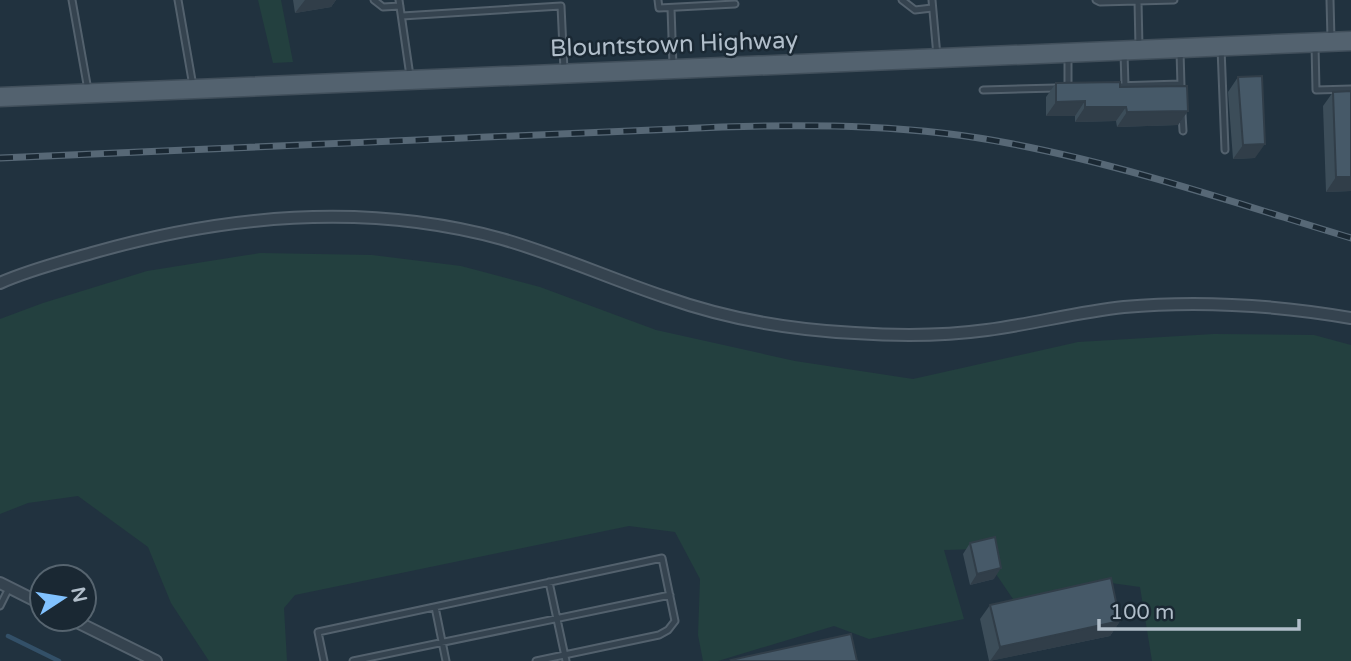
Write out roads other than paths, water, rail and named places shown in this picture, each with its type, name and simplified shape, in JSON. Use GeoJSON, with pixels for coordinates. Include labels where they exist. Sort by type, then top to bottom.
{"type":"FeatureCollection","features":[{"type":"Feature","properties":{"kind":"main road","name":"Blountstown Highway"},"geometry":{"type":"LineString","coordinates":[[0,97],[1351,41]]}},
{"type":"Feature","properties":{"kind":"street"},"geometry":{"type":"LineString","coordinates":[[0,283],[61,262],[176,231],[274,218],[358,218],[420,223],[499,238],[560,257],[666,298],[762,323],[809,330],[887,335],[934,334],[986,330],[1089,312],[1167,304],[1248,304],[1351,318]]}},
{"type":"Feature","properties":{"kind":"street"},"geometry":{"type":"LineString","coordinates":[[4,586],[28,597]]}},
{"type":"Feature","properties":{"kind":"street"},"geometry":{"type":"LineString","coordinates":[[98,632],[156,661]]}},
{"type":"Feature","properties":{"kind":"lane"},"geometry":{"type":"LineString","coordinates":[[72,0],[89,93]]}},
{"type":"Feature","properties":{"kind":"lane"},"geometry":{"type":"LineString","coordinates":[[178,0],[194,89]]}},
{"type":"Feature","properties":{"kind":"lane"},"geometry":{"type":"LineString","coordinates":[[374,0],[383,7],[400,3],[410,79]]}},
{"type":"Feature","properties":{"kind":"lane"},"geometry":{"type":"LineString","coordinates":[[658,0],[659,8],[735,4]]}},
{"type":"Feature","properties":{"kind":"lane"},"geometry":{"type":"LineString","coordinates":[[902,0],[915,10],[932,8]]}},
{"type":"Feature","properties":{"kind":"lane"},"geometry":{"type":"LineString","coordinates":[[932,0],[937,58]]}},
{"type":"Feature","properties":{"kind":"lane"},"geometry":{"type":"LineString","coordinates":[[1096,0],[1174,0]]}},
{"type":"Feature","properties":{"kind":"lane"},"geometry":{"type":"LineString","coordinates":[[1330,0],[1316,90],[1351,89]]}},
{"type":"Feature","properties":{"kind":"lane"},"geometry":{"type":"LineString","coordinates":[[1125,86],[1138,1]]}},
{"type":"Feature","properties":{"kind":"lane"},"geometry":{"type":"LineString","coordinates":[[402,16],[561,6],[564,73]]}},
{"type":"Feature","properties":{"kind":"lane"},"geometry":{"type":"LineString","coordinates":[[671,8],[673,68]]}},
{"type":"Feature","properties":{"kind":"lane"},"geometry":{"type":"LineString","coordinates":[[1221,46],[1225,150]]}},
{"type":"Feature","properties":{"kind":"lane"},"geometry":{"type":"LineString","coordinates":[[1180,48],[1182,96]]}},
{"type":"Feature","properties":{"kind":"lane"},"geometry":{"type":"LineString","coordinates":[[1068,52],[1068,88]]}},
{"type":"Feature","properties":{"kind":"lane"},"geometry":{"type":"LineString","coordinates":[[1102,87],[1181,84]]}},
{"type":"Feature","properties":{"kind":"lane"},"geometry":{"type":"LineString","coordinates":[[983,90],[1079,88]]}},
{"type":"Feature","properties":{"kind":"lane"},"geometry":{"type":"LineString","coordinates":[[1182,108],[1183,131]]}},
{"type":"Feature","properties":{"kind":"lane"},"geometry":{"type":"LineString","coordinates":[[324,661],[318,632],[662,558],[675,621],[668,630],[659,635],[565,658],[536,661]]}},
{"type":"Feature","properties":{"kind":"lane"},"geometry":{"type":"LineString","coordinates":[[549,582],[565,658]]}},
{"type":"Feature","properties":{"kind":"lane"},"geometry":{"type":"LineString","coordinates":[[0,606],[4,586]]}},
{"type":"Feature","properties":{"kind":"lane"},"geometry":{"type":"LineString","coordinates":[[353,661],[670,595]]}},
{"type":"Feature","properties":{"kind":"lane"},"geometry":{"type":"LineString","coordinates":[[435,607],[446,661]]}},
{"type":"Feature","properties":{"kind":"waterway"},"geometry":{"type":"LineString","coordinates":[[8,636],[59,661]]}},
{"type":"Feature","properties":{"kind":"railway"},"geometry":{"type":"LineString","coordinates":[[0,158],[722,127],[905,129],[1013,144],[1099,163],[1351,238]]}}]}
